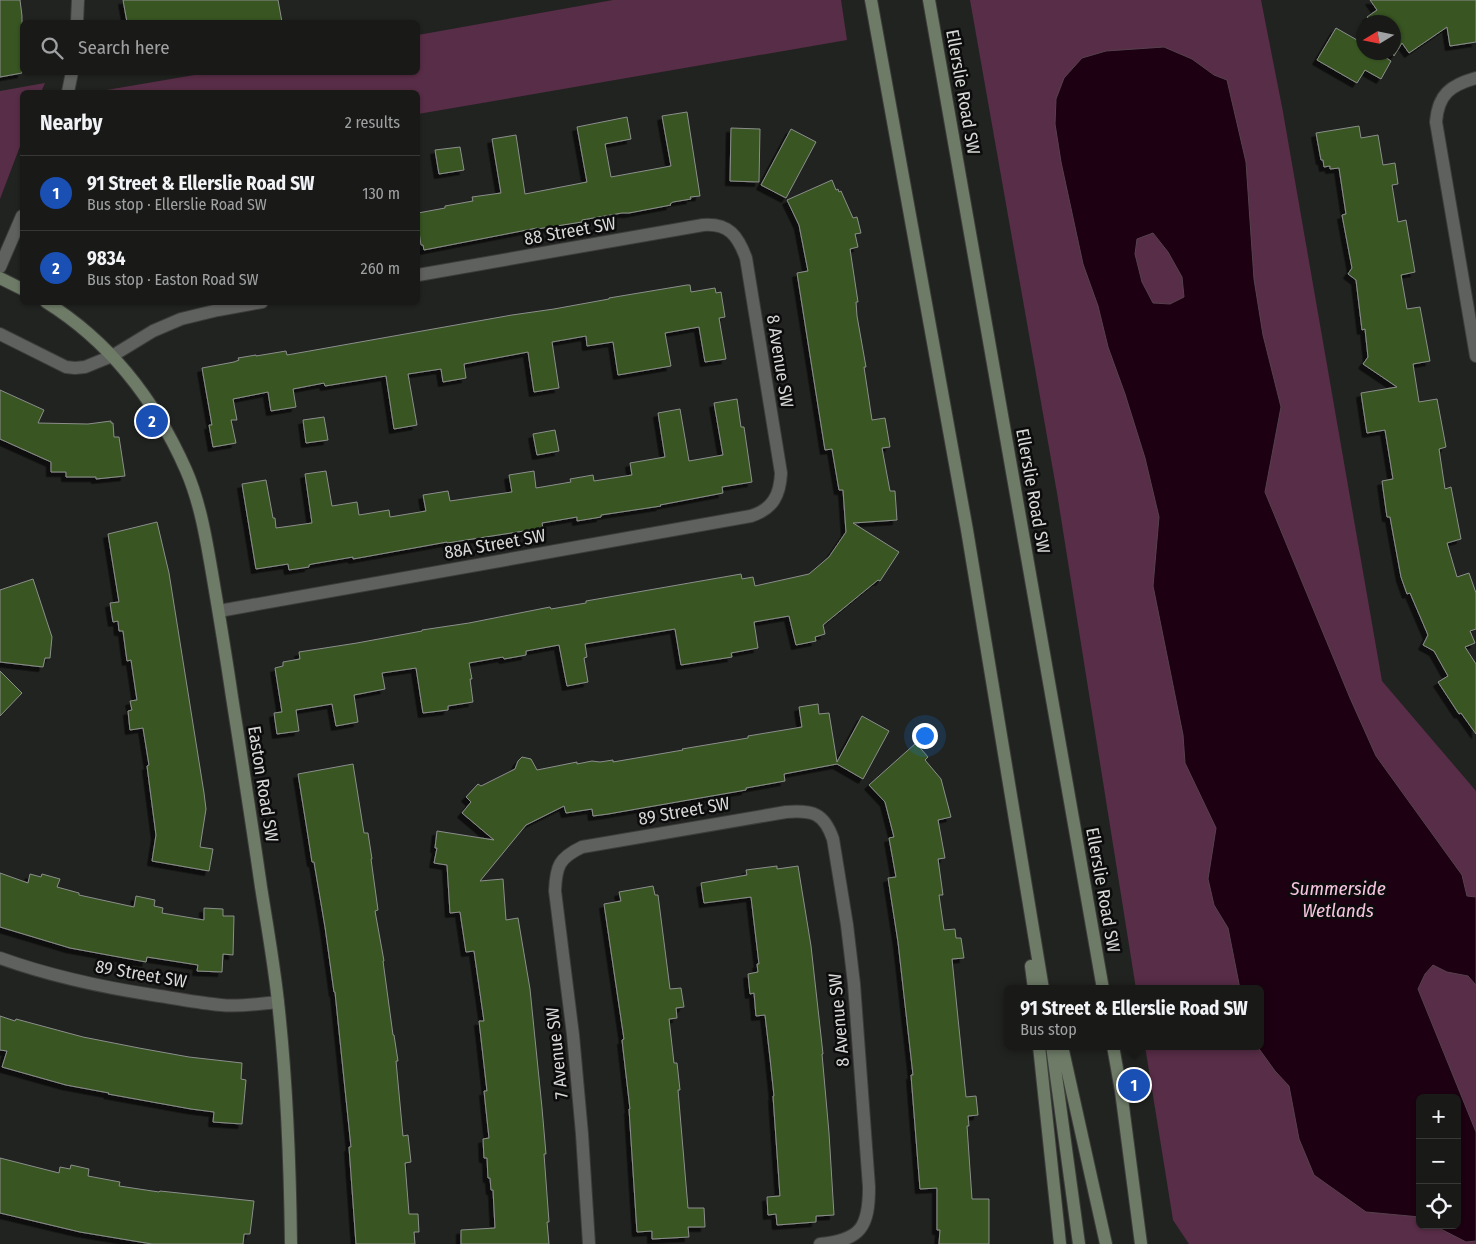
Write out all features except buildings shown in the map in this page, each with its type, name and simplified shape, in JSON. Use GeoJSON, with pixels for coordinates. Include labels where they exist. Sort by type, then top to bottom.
{"type":"FeatureCollection","features":[{"type":"Feature","properties":{"kind":"main road"},"geometry":{"type":"LineString","coordinates":[[871,0],[967,530],[1042,985]]}},
{"type":"Feature","properties":{"kind":"main road","name":"Ellerslie Road SW"},"geometry":{"type":"LineString","coordinates":[[929,0],[1102,985]]}},
{"type":"Feature","properties":{"kind":"main road"},"geometry":{"type":"LineString","coordinates":[[0,278],[20,288]]}},
{"type":"Feature","properties":{"kind":"main road","name":"Easton Road SW"},"geometry":{"type":"LineString","coordinates":[[50,305],[72,320],[112,356],[130,376],[170,436],[187,472],[198,506],[218,611],[278,1002],[288,1128],[291,1244]]}},
{"type":"Feature","properties":{"kind":"main road"},"geometry":{"type":"LineString","coordinates":[[1020,852],[1034,985]]}},
{"type":"Feature","properties":{"kind":"main road"},"geometry":{"type":"LineString","coordinates":[[1020,852],[1049,985]]}},
{"type":"Feature","properties":{"kind":"main road"},"geometry":{"type":"LineString","coordinates":[[1039,1050],[1060,1244]]}},
{"type":"Feature","properties":{"kind":"main road"},"geometry":{"type":"LineString","coordinates":[[1053,1050],[1079,1244]]}},
{"type":"Feature","properties":{"kind":"main road"},"geometry":{"type":"LineString","coordinates":[[1063,1050],[1106,1244]]}},
{"type":"Feature","properties":{"kind":"main road"},"geometry":{"type":"LineString","coordinates":[[1114,1050],[1141,1244]]}},
{"type":"Feature","properties":{"kind":"main road"},"geometry":{"type":"LineString","coordinates":[[1139,1230],[1146,1244]]}},
{"type":"Feature","properties":{"kind":"street"},"geometry":{"type":"LineString","coordinates":[[78,0],[78,20]]}},
{"type":"Feature","properties":{"kind":"street"},"geometry":{"type":"LineString","coordinates":[[68,90],[71,75]]}},
{"type":"Feature","properties":{"kind":"street"},"geometry":{"type":"LineString","coordinates":[[1476,78],[1461,83],[1442,98],[1437,110],[1436,122],[1476,356]]}},
{"type":"Feature","properties":{"kind":"street"},"geometry":{"type":"LineString","coordinates":[[0,267],[20,221]]}},
{"type":"Feature","properties":{"kind":"street","name":"88 Street SW"},"geometry":{"type":"LineString","coordinates":[[420,275],[703,225],[718,225],[727,229]]}},
{"type":"Feature","properties":{"kind":"street","name":"8 Avenue SW"},"geometry":{"type":"LineString","coordinates":[[727,229],[741,245],[746,258],[781,473],[780,486],[773,502]]}},
{"type":"Feature","properties":{"kind":"street"},"geometry":{"type":"LineString","coordinates":[[0,334],[66,367],[85,367],[112,356],[167,324],[201,314],[247,305]]}},
{"type":"Feature","properties":{"kind":"street","name":"88A Street SW"},"geometry":{"type":"LineString","coordinates":[[218,611],[751,516],[760,513],[773,502]]}},
{"type":"Feature","properties":{"kind":"street","name":"89 Street SW"},"geometry":{"type":"LineString","coordinates":[[562,861],[570,853],[582,847],[596,844],[786,812],[798,811],[816,815]]}},
{"type":"Feature","properties":{"kind":"street","name":"8 Avenue SW"},"geometry":{"type":"LineString","coordinates":[[816,815],[824,820],[833,839],[847,925],[854,984],[869,1187],[868,1215],[862,1229],[839,1241],[820,1244]]}},
{"type":"Feature","properties":{"kind":"street","name":"7 Avenue SW"},"geometry":{"type":"LineString","coordinates":[[562,861],[557,869],[555,891],[575,1053],[588,1244]]}},
{"type":"Feature","properties":{"kind":"street","name":"89 Street SW"},"geometry":{"type":"LineString","coordinates":[[0,958],[24,967],[119,989],[221,1005],[245,1006],[278,1002]]}},
{"type":"Feature","properties":{"kind":"shaded area"},"geometry":{"type":"Polygon","coordinates":[[[613,0],[841,0],[847,40],[420,114],[420,90],[107,90],[194,75],[420,75],[420,35],[613,0]]]}},
{"type":"Feature","properties":{"kind":"shaded area"},"geometry":{"type":"Polygon","coordinates":[[[970,0],[1261,0],[1283,112],[1382,681],[1476,791],[1476,1244],[1189,1244],[1173,1220],[1146,1050],[1264,1050],[1264,985],[1135,985],[1057,493],[970,0]]]}},
{"type":"Feature","properties":{"kind":"shaded area"},"geometry":{"type":"Polygon","coordinates":[[[45,83],[42,90],[20,90],[20,146],[0,199],[0,91],[45,83]]]}},
{"type":"Feature","properties":{"kind":"water","name":"Summerside Wetlands"},"geometry":{"type":"Polygon","coordinates":[[[1164,47],[1192,59],[1214,75],[1227,80],[1246,162],[1254,279],[1263,335],[1281,407],[1265,492],[1376,756],[1462,875],[1467,896],[1476,897],[1476,985],[1468,976],[1447,972],[1433,965],[1425,974],[1418,989],[1461,1094],[1416,1094],[1416,1217],[1366,1212],[1314,1175],[1299,1139],[1289,1086],[1260,1050],[1264,1050],[1264,985],[1239,985],[1228,928],[1214,905],[1208,879],[1216,828],[1185,763],[1183,735],[1153,586],[1159,517],[1145,458],[1108,347],[1098,306],[1083,264],[1061,162],[1055,124],[1056,99],[1064,78],[1082,58],[1106,51],[1164,47]],[[1153,233],[1137,239],[1135,254],[1142,282],[1153,303],[1170,304],[1184,297],[1182,277],[1168,252],[1153,233]]]}},
{"type":"Feature","properties":{"kind":"water","name":"Summerside Wetlands"},"geometry":{"type":"Polygon","coordinates":[[[1461,1095],[1476,1132],[1476,1241],[1466,1242],[1441,1229],[1461,1229],[1461,1095]]]}},
{"type":"Feature","properties":{"kind":"place","name":"9834"},"geometry":{"type":"Point","coordinates":[152,421]}},
{"type":"Feature","properties":{"kind":"place","name":"91 Street & Ellerslie Road SW"},"geometry":{"type":"Point","coordinates":[1134,1085]}}]}
